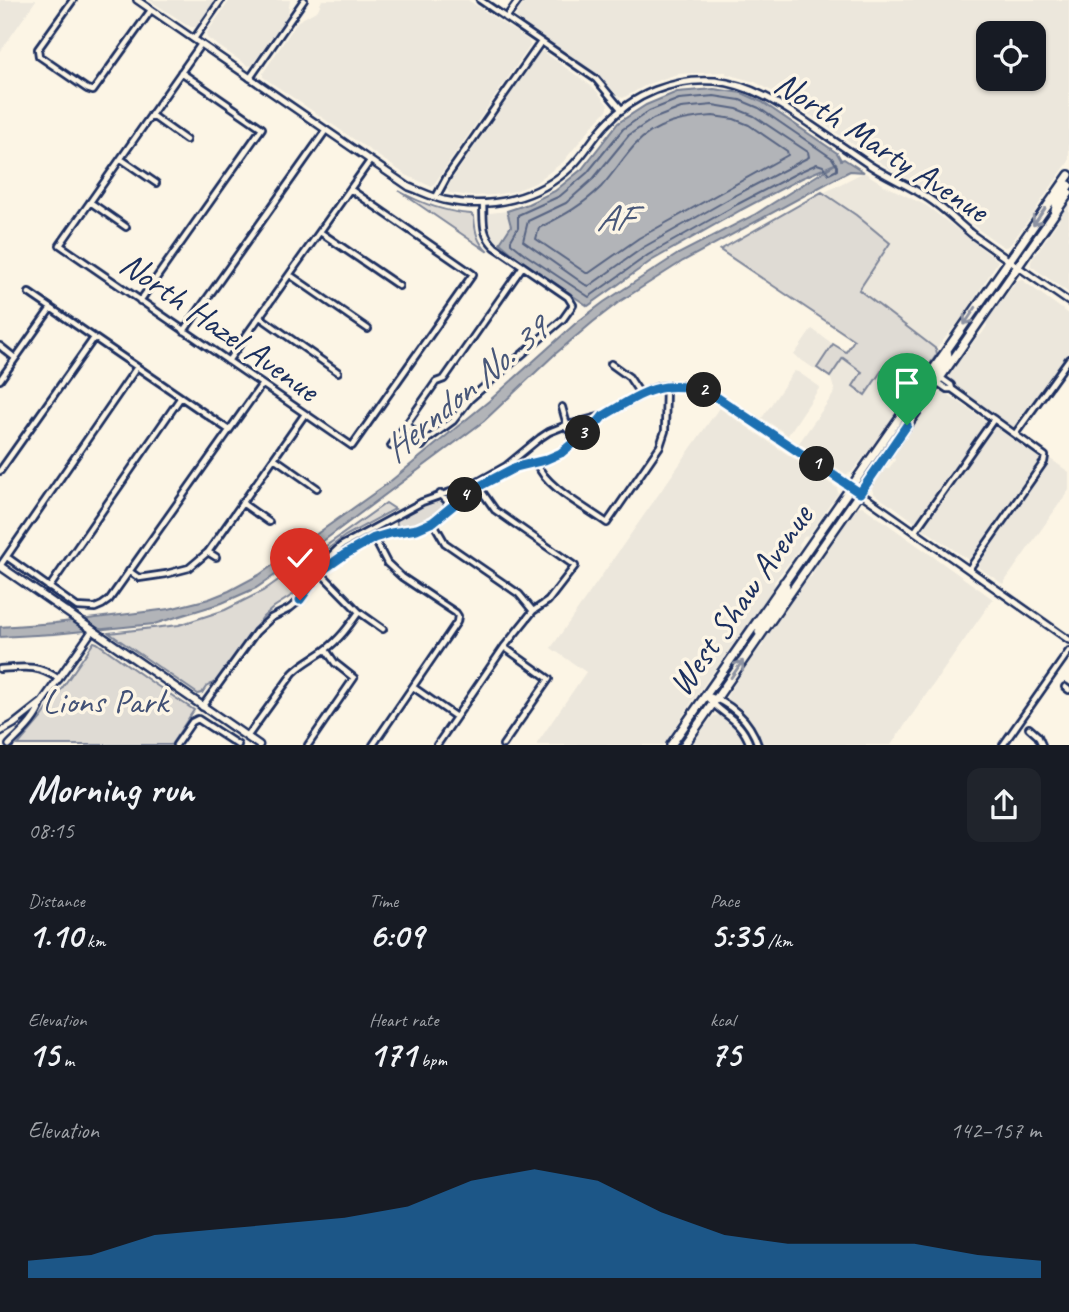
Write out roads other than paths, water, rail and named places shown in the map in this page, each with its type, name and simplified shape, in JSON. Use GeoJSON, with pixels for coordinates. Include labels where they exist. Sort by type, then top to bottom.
{"type":"FeatureCollection","features":[{"type":"Feature","properties":{"kind":"main road","name":"West Shaw Avenue"},"geometry":{"type":"LineString","coordinates":[[671,745],[1069,175]]}},
{"type":"Feature","properties":{"kind":"main road"},"geometry":{"type":"LineString","coordinates":[[1054,215],[1057,202],[1069,184]]}},
{"type":"Feature","properties":{"kind":"main road","name":"West Shaw Avenue"},"geometry":{"type":"LineString","coordinates":[[684,745],[1069,193]]}},
{"type":"Feature","properties":{"kind":"main road"},"geometry":{"type":"LineString","coordinates":[[939,380],[937,374],[948,357],[947,349]]}},
{"type":"Feature","properties":{"kind":"main road"},"geometry":{"type":"LineString","coordinates":[[0,566],[259,745]]}},
{"type":"Feature","properties":{"kind":"main road"},"geometry":{"type":"LineString","coordinates":[[755,644],[762,624],[786,591],[784,582]]}},
{"type":"Feature","properties":{"kind":"street"},"geometry":{"type":"LineString","coordinates":[[73,0],[38,50],[39,56],[93,91],[150,10]]}},
{"type":"Feature","properties":{"kind":"street","name":"North Marty Avenue"},"geometry":{"type":"LineString","coordinates":[[136,0],[409,187],[443,200],[483,204],[506,202],[535,192],[574,164],[604,125],[639,98],[655,90],[684,82],[715,81],[756,91],[884,175],[932,200],[972,234],[1069,302]]}},
{"type":"Feature","properties":{"kind":"street"},"geometry":{"type":"LineString","coordinates":[[194,39],[221,0]]}},
{"type":"Feature","properties":{"kind":"street"},"geometry":{"type":"LineString","coordinates":[[250,78],[304,0]]}},
{"type":"Feature","properties":{"kind":"street"},"geometry":{"type":"LineString","coordinates":[[480,0],[596,79],[622,110]]}},
{"type":"Feature","properties":{"kind":"street"},"geometry":{"type":"LineString","coordinates":[[506,18],[519,0]]}},
{"type":"Feature","properties":{"kind":"street"},"geometry":{"type":"LineString","coordinates":[[436,197],[448,175],[541,42]]}},
{"type":"Feature","properties":{"kind":"street"},"geometry":{"type":"LineString","coordinates":[[126,227],[90,202],[201,44]]}},
{"type":"Feature","properties":{"kind":"street"},"geometry":{"type":"LineString","coordinates":[[141,301],[262,128],[181,72]]}},
{"type":"Feature","properties":{"kind":"street"},"geometry":{"type":"LineString","coordinates":[[151,115],[186,140]]}},
{"type":"Feature","properties":{"kind":"street"},"geometry":{"type":"LineString","coordinates":[[184,331],[326,130]]}},
{"type":"Feature","properties":{"kind":"street"},"geometry":{"type":"LineString","coordinates":[[121,159],[156,183]]}},
{"type":"Feature","properties":{"kind":"street"},"geometry":{"type":"LineString","coordinates":[[228,361],[370,161]]}},
{"type":"Feature","properties":{"kind":"street","name":"North Hazel Avenue"},"geometry":{"type":"LineString","coordinates":[[90,202],[60,246],[352,446],[474,274],[350,189]]}},
{"type":"Feature","properties":{"kind":"street"},"geometry":{"type":"LineString","coordinates":[[422,446],[453,421],[470,399],[563,319],[573,305],[568,297],[489,240],[484,230],[483,204]]}},
{"type":"Feature","properties":{"kind":"street"},"geometry":{"type":"LineString","coordinates":[[320,232],[399,286]]}},
{"type":"Feature","properties":{"kind":"street"},"geometry":{"type":"LineString","coordinates":[[391,446],[436,382],[444,379],[523,266]]}},
{"type":"Feature","properties":{"kind":"street"},"geometry":{"type":"LineString","coordinates":[[290,275],[368,329]]}},
{"type":"Feature","properties":{"kind":"street"},"geometry":{"type":"LineString","coordinates":[[29,293],[229,430]]}},
{"type":"Feature","properties":{"kind":"street"},"geometry":{"type":"LineString","coordinates":[[0,380],[51,308]]}},
{"type":"Feature","properties":{"kind":"street"},"geometry":{"type":"LineString","coordinates":[[260,317],[338,372]]}},
{"type":"Feature","properties":{"kind":"street"},"geometry":{"type":"LineString","coordinates":[[0,471],[94,338]]}},
{"type":"Feature","properties":{"kind":"street"},"geometry":{"type":"LineString","coordinates":[[0,346],[15,358]]}},
{"type":"Feature","properties":{"kind":"street"},"geometry":{"type":"LineString","coordinates":[[1015,433],[1069,359]]}},
{"type":"Feature","properties":{"kind":"street"},"geometry":{"type":"LineString","coordinates":[[611,364],[629,377],[641,395]]}},
{"type":"Feature","properties":{"kind":"street"},"geometry":{"type":"LineString","coordinates":[[0,566],[137,367]]}},
{"type":"Feature","properties":{"kind":"street"},"geometry":{"type":"LineString","coordinates":[[939,380],[947,390],[952,389],[1043,454],[1045,460],[969,569]]}},
{"type":"Feature","properties":{"kind":"street"},"geometry":{"type":"LineString","coordinates":[[7,556],[78,607],[95,608],[105,604],[262,384]]}},
{"type":"Feature","properties":{"kind":"street"},"geometry":{"type":"LineString","coordinates":[[536,462],[542,475],[551,484],[607,523],[660,446],[665,431],[666,386]]}},
{"type":"Feature","properties":{"kind":"street"},"geometry":{"type":"LineString","coordinates":[[320,572],[325,561],[341,546],[422,502],[440,494],[477,485],[516,467],[561,453],[603,416],[650,390],[666,386],[689,386],[715,395],[1069,640]]}},
{"type":"Feature","properties":{"kind":"street"},"geometry":{"type":"LineString","coordinates":[[49,587],[181,397]]}},
{"type":"Feature","properties":{"kind":"street"},"geometry":{"type":"LineString","coordinates":[[562,407],[566,425],[572,433],[572,444]]}},
{"type":"Feature","properties":{"kind":"street"},"geometry":{"type":"LineString","coordinates":[[129,571],[139,578],[166,574],[189,568],[208,552],[305,414]]}},
{"type":"Feature","properties":{"kind":"street"},"geometry":{"type":"LineString","coordinates":[[202,707],[256,632],[271,618],[300,600],[320,572],[374,538],[417,529],[433,522],[540,438],[566,425],[603,416]]}},
{"type":"Feature","properties":{"kind":"street"},"geometry":{"type":"LineString","coordinates":[[915,531],[995,419]]}},
{"type":"Feature","properties":{"kind":"street"},"geometry":{"type":"LineString","coordinates":[[406,425],[427,440]]}},
{"type":"Feature","properties":{"kind":"street"},"geometry":{"type":"LineString","coordinates":[[586,430],[594,439]]}},
{"type":"Feature","properties":{"kind":"street"},"geometry":{"type":"LineString","coordinates":[[274,458],[317,488]]}},
{"type":"Feature","properties":{"kind":"street"},"geometry":{"type":"LineString","coordinates":[[438,745],[504,647],[533,611],[548,601],[575,566],[495,510],[477,485]]}},
{"type":"Feature","properties":{"kind":"street"},"geometry":{"type":"LineString","coordinates":[[440,494],[447,501],[448,511]]}},
{"type":"Feature","properties":{"kind":"street"},"geometry":{"type":"LineString","coordinates":[[242,503],[269,522]]}},
{"type":"Feature","properties":{"kind":"street"},"geometry":{"type":"LineString","coordinates":[[393,517],[394,525],[400,532]]}},
{"type":"Feature","properties":{"kind":"street"},"geometry":{"type":"LineString","coordinates":[[433,522],[445,543],[519,594],[533,611]]}},
{"type":"Feature","properties":{"kind":"street"},"geometry":{"type":"LineString","coordinates":[[373,745],[457,622],[458,616],[402,577],[387,563],[374,538]]}},
{"type":"Feature","properties":{"kind":"street"},"geometry":{"type":"LineString","coordinates":[[208,552],[216,557]]}},
{"type":"Feature","properties":{"kind":"street"},"geometry":{"type":"LineString","coordinates":[[320,572],[359,612],[383,629]]}},
{"type":"Feature","properties":{"kind":"street"},"geometry":{"type":"LineString","coordinates":[[247,737],[293,673],[302,664],[326,650],[359,612]]}},
{"type":"Feature","properties":{"kind":"street"},"geometry":{"type":"LineString","coordinates":[[42,702],[40,710],[29,724],[8,745],[5,736],[0,732],[42,702],[92,631]]}},
{"type":"Feature","properties":{"kind":"street"},"geometry":{"type":"LineString","coordinates":[[503,745],[549,679],[504,647]]}},
{"type":"Feature","properties":{"kind":"street"},"geometry":{"type":"LineString","coordinates":[[308,745],[354,678],[335,663],[326,650]]}},
{"type":"Feature","properties":{"kind":"street"},"geometry":{"type":"LineString","coordinates":[[1003,745],[1069,651]]}},
{"type":"Feature","properties":{"kind":"street"},"geometry":{"type":"LineString","coordinates":[[0,669],[38,668],[59,679]]}},
{"type":"Feature","properties":{"kind":"street"},"geometry":{"type":"LineString","coordinates":[[413,687],[456,718]]}},
{"type":"Feature","properties":{"kind":"street"},"geometry":{"type":"LineString","coordinates":[[705,695],[742,717],[758,745]]}},
{"type":"Feature","properties":{"kind":"street"},"geometry":{"type":"LineString","coordinates":[[715,701],[739,725],[750,745]]}},
{"type":"Feature","properties":{"kind":"street"},"geometry":{"type":"LineString","coordinates":[[176,745],[192,722],[198,719],[238,745]]}},
{"type":"Feature","properties":{"kind":"street"},"geometry":{"type":"LineString","coordinates":[[1030,728],[1042,745]]}},
{"type":"Feature","properties":{"kind":"water","name":"AF"},"geometry":{"type":"Polygon","coordinates":[[[714,89],[742,93],[762,102],[837,153],[841,160],[844,159],[864,172],[846,173],[683,261],[619,302],[554,355],[484,421],[256,588],[222,603],[154,624],[0,637],[0,627],[169,609],[209,599],[259,575],[387,484],[604,302],[678,254],[754,215],[837,163],[741,210],[651,261],[588,306],[521,261],[500,243],[511,226],[507,211],[555,191],[582,169],[618,123],[646,105],[677,92],[714,89]]]}},
{"type":"Feature","properties":{"kind":"water label","name":"Herndon No. 39"},"geometry":{"type":"Point","coordinates":[464,389]}},
{"type":"Feature","properties":{"kind":"park label","name":"Lions Park"},"geometry":{"type":"Point","coordinates":[105,701]}}]}
